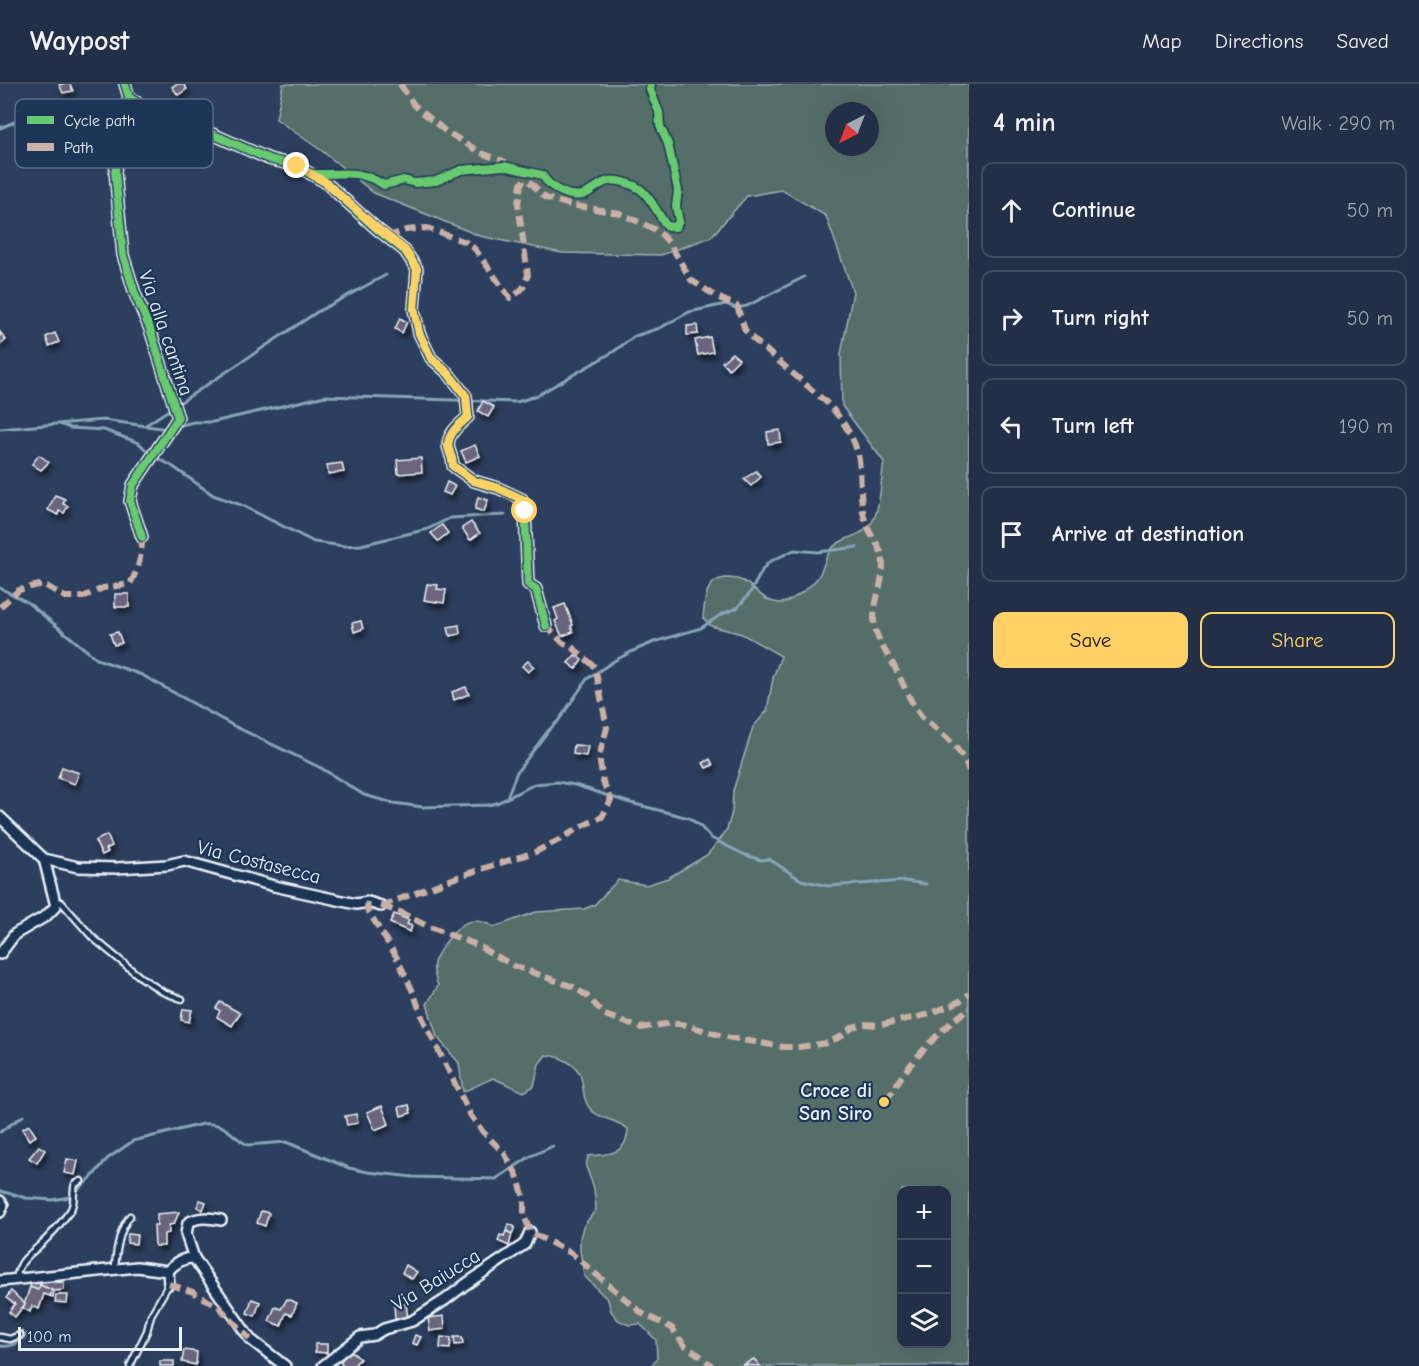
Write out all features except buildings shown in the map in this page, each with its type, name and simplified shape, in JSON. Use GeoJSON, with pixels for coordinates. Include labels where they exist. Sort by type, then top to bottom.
{"type":"FeatureCollection","features":[{"type":"Feature","properties":{"kind":"street"},"geometry":{"type":"LineString","coordinates":[[125,84],[129,97],[132,99]]}},
{"type":"Feature","properties":{"kind":"street"},"geometry":{"type":"LineString","coordinates":[[213,134],[270,159],[297,166],[325,182],[405,250],[417,269],[414,309],[419,333],[431,358],[448,373],[466,396],[468,417],[452,434],[448,446],[453,456],[453,466],[474,481],[498,488],[522,499],[525,511],[528,584],[536,589],[546,626]]}},
{"type":"Feature","properties":{"kind":"street","name":"Via alla cantina"},"geometry":{"type":"LineString","coordinates":[[115,168],[126,266],[150,329],[177,418],[164,442],[133,485],[130,501],[142,537]]}},
{"type":"Feature","properties":{"kind":"street","name":"Via Costasecca"},"geometry":{"type":"LineString","coordinates":[[0,818],[44,859],[78,867],[117,868],[167,865],[184,861],[273,886],[356,904],[368,902],[381,906]]}},
{"type":"Feature","properties":{"kind":"street"},"geometry":{"type":"LineString","coordinates":[[0,954],[15,934],[51,913],[56,906],[44,859]]}},
{"type":"Feature","properties":{"kind":"street"},"geometry":{"type":"LineString","coordinates":[[0,1201],[3,1205],[0,1212]]}},
{"type":"Feature","properties":{"kind":"street"},"geometry":{"type":"LineString","coordinates":[[221,1220],[195,1219],[185,1227],[194,1258],[250,1339],[285,1366]]}},
{"type":"Feature","properties":{"kind":"street","name":"Via Baiucca"},"geometry":{"type":"LineString","coordinates":[[323,1366],[360,1337],[374,1335],[384,1329],[412,1321],[445,1300],[525,1244],[530,1232]]}},
{"type":"Feature","properties":{"kind":"street"},"geometry":{"type":"LineString","coordinates":[[169,1284],[168,1271],[174,1264],[183,1259],[194,1258]]}},
{"type":"Feature","properties":{"kind":"street"},"geometry":{"type":"LineString","coordinates":[[0,1281],[115,1268],[137,1267],[168,1271]]}},
{"type":"Feature","properties":{"kind":"lane"},"geometry":{"type":"LineString","coordinates":[[55,899],[62,903],[92,937],[139,976],[163,992],[182,999]]}},
{"type":"Feature","properties":{"kind":"lane"},"geometry":{"type":"LineString","coordinates":[[16,1279],[18,1267],[24,1259],[41,1245],[70,1210],[74,1203],[75,1184],[81,1181]]}},
{"type":"Feature","properties":{"kind":"lane"},"geometry":{"type":"LineString","coordinates":[[115,1268],[124,1224],[130,1216]]}},
{"type":"Feature","properties":{"kind":"lane"},"geometry":{"type":"LineString","coordinates":[[130,1366],[147,1331],[151,1315],[169,1284]]}},
{"type":"Feature","properties":{"kind":"lane"},"geometry":{"type":"LineString","coordinates":[[0,1337],[10,1339],[20,1335]]}},
{"type":"Feature","properties":{"kind":"green space"},"geometry":{"type":"Polygon","coordinates":[[[283,84],[969,84],[969,1366],[651,1366],[657,1358],[656,1340],[640,1324],[629,1325],[618,1320],[611,1311],[608,1300],[584,1276],[580,1250],[583,1227],[596,1209],[594,1188],[586,1167],[588,1156],[616,1152],[624,1144],[628,1129],[591,1110],[587,1104],[579,1072],[568,1062],[555,1056],[546,1055],[539,1064],[534,1086],[524,1092],[493,1078],[463,1092],[459,1063],[437,1037],[427,1004],[438,986],[434,975],[436,957],[461,925],[479,921],[494,927],[536,912],[584,909],[594,905],[618,880],[646,885],[668,878],[707,855],[727,829],[732,812],[733,791],[753,727],[767,711],[773,678],[781,656],[742,634],[711,626],[703,618],[709,587],[718,580],[734,578],[743,581],[776,603],[791,599],[815,581],[832,548],[866,529],[875,516],[880,496],[884,462],[842,406],[841,354],[853,292],[826,216],[782,190],[747,196],[711,237],[661,255],[562,253],[480,236],[374,193],[322,151],[276,119],[283,84]]]}},
{"type":"Feature","properties":{"kind":"waterway"},"geometry":{"type":"LineString","coordinates":[[0,128],[15,122]]}},
{"type":"Feature","properties":{"kind":"waterway"},"geometry":{"type":"LineString","coordinates":[[146,425],[317,312],[386,275]]}},
{"type":"Feature","properties":{"kind":"waterway"},"geometry":{"type":"LineString","coordinates":[[174,427],[193,422],[213,422],[325,396],[517,402],[536,396],[613,352],[635,336],[660,328],[689,312],[726,304],[736,308],[747,306],[804,277]]}},
{"type":"Feature","properties":{"kind":"waterway"},"geometry":{"type":"LineString","coordinates":[[0,429],[103,420],[168,429]]}},
{"type":"Feature","properties":{"kind":"waterway"},"geometry":{"type":"LineString","coordinates":[[60,424],[70,428],[104,430],[139,443],[150,454],[172,466],[213,495],[241,505],[314,542],[344,546],[361,545],[428,529],[450,518],[505,515]]}},
{"type":"Feature","properties":{"kind":"waterway"},"geometry":{"type":"LineString","coordinates":[[507,797],[517,772],[559,720],[587,679],[633,651],[701,628],[722,614],[737,608],[750,593],[769,562],[794,550],[818,552],[857,547]]}},
{"type":"Feature","properties":{"kind":"waterway"},"geometry":{"type":"LineString","coordinates":[[0,588],[27,602],[97,659],[142,675],[234,726],[321,768],[364,795],[393,803],[423,807],[488,805],[497,803],[535,784],[557,782],[575,785],[627,802],[689,818],[711,838],[743,854],[761,860],[769,859],[801,880],[828,886],[905,881],[926,884]]}},
{"type":"Feature","properties":{"kind":"waterway"},"geometry":{"type":"LineString","coordinates":[[0,1132],[23,1116]]}},
{"type":"Feature","properties":{"kind":"waterway"},"geometry":{"type":"LineString","coordinates":[[0,1191],[26,1198],[52,1200],[70,1197],[92,1177],[107,1159],[133,1141],[203,1124],[223,1127],[248,1145],[286,1142],[349,1168],[413,1177],[496,1179],[531,1156],[553,1146]]}},
{"type":"Feature","properties":{"kind":"waterway"},"geometry":{"type":"LineString","coordinates":[[0,1346],[12,1345],[28,1334]]}},
{"type":"Feature","properties":{"kind":"marked path"},"geometry":{"type":"LineString","coordinates":[[400,84],[414,105],[444,130],[481,153],[506,162]]}},
{"type":"Feature","properties":{"kind":"marked path"},"geometry":{"type":"LineString","coordinates":[[387,237],[406,230],[427,228],[466,242],[475,249],[512,298],[523,288],[528,275],[518,204],[521,184],[524,180],[528,180],[546,198],[570,205],[619,213],[662,235],[670,244],[691,280],[717,297],[737,306],[745,330],[752,338],[826,402],[847,429],[855,444],[859,460],[864,515],[882,558],[882,573],[874,615],[876,632],[917,711],[953,744],[969,771]]}},
{"type":"Feature","properties":{"kind":"marked path"},"geometry":{"type":"LineString","coordinates":[[0,607],[19,590],[43,584],[65,597],[83,597],[103,588],[130,584],[139,561],[142,537]]}},
{"type":"Feature","properties":{"kind":"marked path"},"geometry":{"type":"LineString","coordinates":[[381,906],[463,875],[535,852],[602,817],[611,800],[603,782],[599,756],[607,728],[595,667],[572,647],[563,643],[546,626]]}},
{"type":"Feature","properties":{"kind":"marked path"},"geometry":{"type":"LineString","coordinates":[[368,902],[367,909],[396,956],[422,1017],[471,1116],[504,1153],[517,1175],[524,1198],[524,1215],[530,1232],[571,1253],[643,1314],[672,1328],[684,1345],[712,1366]]}},
{"type":"Feature","properties":{"kind":"marked path"},"geometry":{"type":"LineString","coordinates":[[381,906],[477,945],[514,966],[574,987],[587,996],[605,1015],[641,1028],[671,1023],[726,1037],[783,1047],[799,1047],[827,1043],[842,1036],[853,1027],[863,1024],[880,1025],[930,1014],[960,1001],[969,994]]}},
{"type":"Feature","properties":{"kind":"marked path"},"geometry":{"type":"LineString","coordinates":[[885,1100],[926,1047],[969,1009]]}},
{"type":"Feature","properties":{"kind":"marked path"},"geometry":{"type":"LineString","coordinates":[[169,1284],[193,1292],[219,1307],[250,1339]]}},
{"type":"Feature","properties":{"kind":"cycle path"},"geometry":{"type":"LineString","coordinates":[[125,84],[128,99]]}},
{"type":"Feature","properties":{"kind":"cycle path"},"geometry":{"type":"LineString","coordinates":[[313,174],[358,174],[384,185],[404,180],[415,183],[436,181],[461,170],[504,166],[542,175],[563,193],[576,196],[583,195],[606,182],[617,181],[640,189],[667,226],[676,227],[679,221],[676,206],[678,190],[668,144],[660,126],[659,112],[650,90],[651,84]]}},
{"type":"Feature","properties":{"kind":"cycle path"},"geometry":{"type":"LineString","coordinates":[[213,134],[269,159],[297,166],[325,182],[405,251],[417,269],[414,309],[419,333],[431,358],[448,373],[466,396],[468,417],[455,429],[448,446],[453,466],[474,481],[498,488],[522,499],[525,511],[528,584],[536,589],[546,626]]}},
{"type":"Feature","properties":{"kind":"cycle path"},"geometry":{"type":"LineString","coordinates":[[115,168],[123,255],[135,294],[150,329],[178,418],[133,485],[130,501],[142,537]]}},
{"type":"Feature","properties":{"kind":"place","name":"Croce di San Siro"},"geometry":{"type":"Point","coordinates":[884,1102]}},
{"type":"Feature","properties":{"kind":"route"},"geometry":{"type":"LineString","coordinates":[[297,166],[325,182],[405,250],[417,269],[414,309],[419,333],[431,358],[448,373],[466,396],[468,417],[457,426],[448,446],[453,456],[453,466],[474,481],[498,488],[522,499],[525,511]]}}]}
